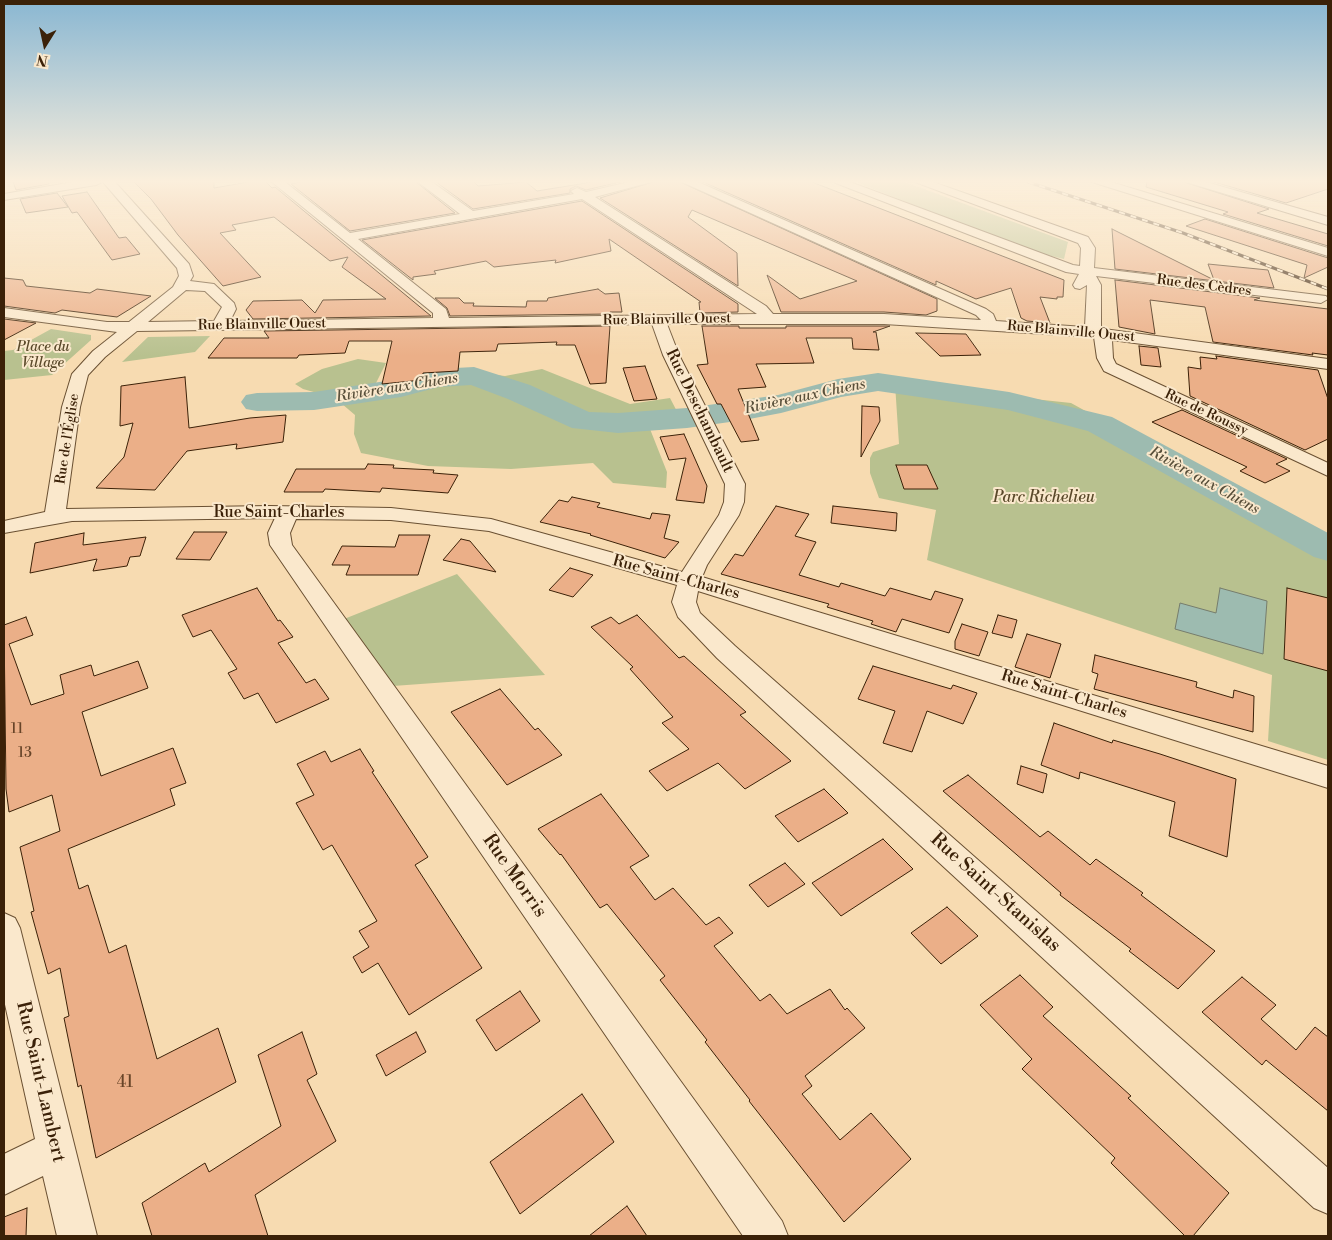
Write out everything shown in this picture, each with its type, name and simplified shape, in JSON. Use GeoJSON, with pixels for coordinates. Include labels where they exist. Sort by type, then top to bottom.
{"type":"FeatureCollection","features":[{"type":"Feature","properties":{"kind":"street"},"geometry":{"type":"LineString","coordinates":[[160,240],[184,267],[186,276],[182,285],[209,287],[228,306],[229,309],[219,326]]}},
{"type":"Feature","properties":{"kind":"street"},"geometry":{"type":"LineString","coordinates":[[353,240],[441,312],[441,322]]}},
{"type":"Feature","properties":{"kind":"street"},"geometry":{"type":"LineString","coordinates":[[654,240],[761,309],[768,318]]}},
{"type":"Feature","properties":{"kind":"street"},"geometry":{"type":"LineString","coordinates":[[818,240],[981,312],[988,317],[990,324]]}},
{"type":"Feature","properties":{"kind":"street","name":"Rue des Cèdres"},"geometry":{"type":"LineString","coordinates":[[990,240],[1048,262],[1087,272],[1321,299]]}},
{"type":"Feature","properties":{"kind":"street","name":"Rue de Roussy"},"geometry":{"type":"LineString","coordinates":[[1083,240],[1088,248],[1087,272],[1094,285],[1093,327],[1098,335],[1106,362],[1117,371],[1327,469]]}},
{"type":"Feature","properties":{"kind":"street"},"geometry":{"type":"LineString","coordinates":[[1288,240],[1328,252]]}},
{"type":"Feature","properties":{"kind":"street","name":"Rue de l'Église"},"geometry":{"type":"LineString","coordinates":[[55,516],[71,407],[79,376],[89,362],[182,285]]}},
{"type":"Feature","properties":{"kind":"street","name":"Rue Blainville Ouest"},"geometry":{"type":"LineString","coordinates":[[4,312],[107,327],[768,318],[884,319],[990,324],[1098,335],[1328,364]]}},
{"type":"Feature","properties":{"kind":"street","name":"Rue Deschambault"},"geometry":{"type":"LineString","coordinates":[[658,320],[671,355],[733,479],[734,502],[726,521],[696,565],[689,581]]}},
{"type":"Feature","properties":{"kind":"street","name":"Rue Saint-Charles"},"geometry":{"type":"LineString","coordinates":[[4,527],[55,516],[288,512],[391,514],[480,523],[527,534],[689,581],[1328,777]]}},
{"type":"Feature","properties":{"kind":"street","name":"Rue Morris"},"geometry":{"type":"LineString","coordinates":[[288,512],[279,533],[281,545],[767,1236]]}},
{"type":"Feature","properties":{"kind":"street","name":"Rue Saint-Stanislas"},"geometry":{"type":"LineString","coordinates":[[689,581],[684,597],[685,606],[690,617],[702,630],[1328,1194]]}},
{"type":"Feature","properties":{"kind":"street","name":"Rue Saint-Lambert"},"geometry":{"type":"LineString","coordinates":[[4,928],[77,1236]]}},
{"type":"Feature","properties":{"kind":"street"},"geometry":{"type":"LineString","coordinates":[[4,1174],[57,1149]]}},
{"type":"Feature","properties":{"kind":"green space"},"geometry":{"type":"Polygon","coordinates":[[[1001,240],[1062,240],[1068,242],[1064,259],[1026,250],[1001,240]]]}},
{"type":"Feature","properties":{"kind":"green space","name":"Place du Village"},"geometry":{"type":"Polygon","coordinates":[[[51,329],[91,335],[91,340],[52,375],[4,380],[4,351],[13,350],[51,329]]]}},
{"type":"Feature","properties":{"kind":"green space"},"geometry":{"type":"Polygon","coordinates":[[[210,336],[195,352],[122,362],[148,337],[210,336]]]}},
{"type":"Feature","properties":{"kind":"green space"},"geometry":{"type":"Polygon","coordinates":[[[358,359],[386,363],[375,385],[422,388],[441,373],[470,372],[505,376],[542,369],[630,404],[670,398],[683,423],[650,429],[667,472],[666,488],[613,483],[593,463],[511,469],[428,466],[361,453],[354,434],[355,415],[335,398],[303,389],[295,384],[322,369],[358,359]]]}},
{"type":"Feature","properties":{"kind":"green space","name":"Parc Richelieu"},"geometry":{"type":"Polygon","coordinates":[[[895,384],[1071,403],[1328,544],[1328,760],[1268,741],[1272,675],[927,560],[936,510],[879,498],[870,473],[870,458],[873,452],[899,444],[895,384]]]}},
{"type":"Feature","properties":{"kind":"green space"},"geometry":{"type":"Polygon","coordinates":[[[457,574],[545,675],[379,687],[334,623],[457,574]]]}},
{"type":"Feature","properties":{"kind":"water"},"geometry":{"type":"Polygon","coordinates":[[[1220,588],[1267,601],[1263,654],[1175,629],[1180,603],[1216,613],[1220,588]]]}},
{"type":"Feature","properties":{"kind":"building"},"geometry":{"type":"Polygon","coordinates":[[[97,240],[128,240],[140,254],[112,260],[97,240]]]}},
{"type":"Feature","properties":{"kind":"building"},"geometry":{"type":"Polygon","coordinates":[[[182,240],[226,240],[261,277],[223,286],[182,240]]]}},
{"type":"Feature","properties":{"kind":"building"},"geometry":{"type":"Polygon","coordinates":[[[303,240],[339,240],[431,316],[253,319],[246,310],[253,301],[302,300],[315,313],[323,300],[386,299],[342,267],[348,257],[330,261],[303,240]]]}},
{"type":"Feature","properties":{"kind":"building"},"geometry":{"type":"Polygon","coordinates":[[[362,240],[609,240],[611,251],[555,263],[556,260],[494,267],[486,261],[434,271],[436,274],[413,277],[413,280],[362,240]]]}},
{"type":"Feature","properties":{"kind":"building"},"geometry":{"type":"Polygon","coordinates":[[[610,240],[641,240],[738,304],[738,312],[700,313],[699,302],[701,302],[610,240]]]}},
{"type":"Feature","properties":{"kind":"building"},"geometry":{"type":"Polygon","coordinates":[[[666,240],[719,240],[737,253],[738,286],[666,240]]]}},
{"type":"Feature","properties":{"kind":"building"},"geometry":{"type":"Polygon","coordinates":[[[761,240],[807,240],[937,299],[937,311],[926,315],[884,312],[781,312],[767,275],[800,299],[857,281],[761,240]]]}},
{"type":"Feature","properties":{"kind":"building"},"geometry":{"type":"Polygon","coordinates":[[[834,240],[961,240],[1064,280],[1063,297],[1057,297],[1057,299],[1040,297],[1050,323],[1027,321],[1021,318],[1011,288],[976,299],[936,281],[936,285],[834,240]]]}},
{"type":"Feature","properties":{"kind":"building"},"geometry":{"type":"Polygon","coordinates":[[[1113,240],[1134,240],[1214,280],[1208,264],[1268,270],[1274,288],[1115,269],[1113,240]]]}},
{"type":"Feature","properties":{"kind":"building"},"geometry":{"type":"Polygon","coordinates":[[[1229,240],[1271,240],[1328,258],[1328,267],[1304,278],[1307,265],[1229,240]]]}},
{"type":"Feature","properties":{"kind":"building"},"geometry":{"type":"Polygon","coordinates":[[[1308,240],[1328,240],[1328,246],[1308,240]]]}},
{"type":"Feature","properties":{"kind":"building"},"geometry":{"type":"Polygon","coordinates":[[[4,278],[23,280],[26,286],[90,293],[97,289],[151,296],[117,317],[62,310],[55,313],[4,306],[4,278]]]}},
{"type":"Feature","properties":{"kind":"building"},"geometry":{"type":"Polygon","coordinates":[[[1115,280],[1260,298],[1254,300],[1328,309],[1328,355],[1312,353],[1313,355],[1213,342],[1205,307],[1150,300],[1155,334],[1119,327],[1115,280]]]}},
{"type":"Feature","properties":{"kind":"building"},"geometry":{"type":"Polygon","coordinates":[[[598,289],[605,294],[619,293],[622,312],[610,312],[610,314],[450,316],[447,308],[435,298],[459,298],[464,303],[474,303],[473,306],[526,307],[527,301],[547,301],[548,298],[598,289]]]}},
{"type":"Feature","properties":{"kind":"building"},"geometry":{"type":"Polygon","coordinates":[[[4,319],[36,323],[4,340],[4,319]]]}},
{"type":"Feature","properties":{"kind":"building"},"geometry":{"type":"Polygon","coordinates":[[[610,326],[606,383],[590,384],[575,345],[556,345],[557,342],[498,344],[496,351],[460,352],[458,371],[423,373],[422,380],[382,384],[392,341],[349,341],[345,353],[299,355],[297,358],[208,358],[224,338],[269,338],[264,331],[610,326]]]}},
{"type":"Feature","properties":{"kind":"building"},"geometry":{"type":"Polygon","coordinates":[[[702,326],[786,328],[786,326],[890,326],[873,332],[876,332],[879,350],[853,349],[852,338],[806,338],[814,363],[756,364],[766,387],[738,389],[759,440],[741,442],[721,404],[717,404],[697,365],[708,364],[702,326]]]}},
{"type":"Feature","properties":{"kind":"building"},"geometry":{"type":"Polygon","coordinates":[[[916,333],[966,334],[981,355],[940,356],[916,333]]]}},
{"type":"Feature","properties":{"kind":"building"},"geometry":{"type":"Polygon","coordinates":[[[1139,346],[1158,348],[1161,367],[1141,365],[1139,346]]]}},
{"type":"Feature","properties":{"kind":"building"},"geometry":{"type":"Polygon","coordinates":[[[1216,356],[1318,370],[1328,399],[1328,439],[1305,450],[1190,396],[1188,367],[1201,369],[1200,357],[1217,359],[1216,356]]]}},
{"type":"Feature","properties":{"kind":"building"},"geometry":{"type":"Polygon","coordinates":[[[645,366],[657,399],[634,401],[623,368],[645,366]]]}},
{"type":"Feature","properties":{"kind":"building"},"geometry":{"type":"Polygon","coordinates":[[[185,377],[189,428],[250,418],[286,415],[283,442],[236,449],[237,444],[187,451],[155,490],[96,488],[124,457],[133,423],[120,426],[121,386],[185,377]]]}},
{"type":"Feature","properties":{"kind":"building"},"geometry":{"type":"Polygon","coordinates":[[[862,406],[879,407],[880,421],[861,457],[862,406]]]}},
{"type":"Feature","properties":{"kind":"building"},"geometry":{"type":"Polygon","coordinates":[[[1182,410],[1287,459],[1276,464],[1290,471],[1265,483],[1240,471],[1247,467],[1152,422],[1182,410]]]}},
{"type":"Feature","properties":{"kind":"building"},"geometry":{"type":"Polygon","coordinates":[[[684,434],[707,486],[704,503],[676,500],[686,458],[669,460],[660,437],[684,434]]]}},
{"type":"Feature","properties":{"kind":"building"},"geometry":{"type":"Polygon","coordinates":[[[368,464],[394,465],[393,468],[434,470],[433,473],[458,475],[448,493],[382,488],[380,492],[325,489],[323,492],[284,492],[296,469],[365,469],[368,464]]]}},
{"type":"Feature","properties":{"kind":"building"},"geometry":{"type":"Polygon","coordinates":[[[896,465],[927,465],[938,489],[904,489],[896,465]]]}},
{"type":"Feature","properties":{"kind":"building"},"geometry":{"type":"Polygon","coordinates":[[[572,497],[600,503],[597,507],[650,519],[652,513],[670,515],[664,538],[679,542],[665,558],[591,534],[540,522],[559,500],[568,502],[572,497]]]}},
{"type":"Feature","properties":{"kind":"building"},"geometry":{"type":"Polygon","coordinates":[[[776,506],[809,514],[795,536],[816,542],[799,575],[839,587],[841,583],[885,596],[890,588],[931,600],[935,591],[963,599],[949,633],[902,619],[896,632],[871,624],[873,621],[827,607],[829,604],[721,574],[735,554],[743,556],[776,506]]]}},
{"type":"Feature","properties":{"kind":"building"},"geometry":{"type":"Polygon","coordinates":[[[833,506],[897,513],[896,531],[831,523],[833,506]]]}},
{"type":"Feature","properties":{"kind":"building"},"geometry":{"type":"Polygon","coordinates":[[[194,532],[227,532],[210,560],[176,559],[194,532]]]}},
{"type":"Feature","properties":{"kind":"building"},"geometry":{"type":"Polygon","coordinates":[[[84,533],[83,545],[146,537],[140,556],[130,557],[127,566],[93,571],[97,559],[30,573],[35,543],[84,533]]]}},
{"type":"Feature","properties":{"kind":"building"},"geometry":{"type":"Polygon","coordinates":[[[399,535],[430,535],[418,575],[346,575],[350,565],[332,565],[342,546],[395,547],[399,535]]]}},
{"type":"Feature","properties":{"kind":"building"},"geometry":{"type":"Polygon","coordinates":[[[461,539],[470,541],[496,572],[443,560],[461,539]]]}},
{"type":"Feature","properties":{"kind":"building"},"geometry":{"type":"Polygon","coordinates":[[[570,568],[593,575],[573,597],[549,590],[570,568]]]}},
{"type":"Feature","properties":{"kind":"building"},"geometry":{"type":"Polygon","coordinates":[[[257,588],[278,621],[280,620],[293,637],[278,643],[306,683],[315,679],[329,699],[276,723],[258,693],[244,699],[228,673],[237,669],[211,630],[193,637],[182,615],[257,588]]]}},
{"type":"Feature","properties":{"kind":"building"},"geometry":{"type":"Polygon","coordinates":[[[1287,588],[1328,598],[1328,671],[1284,659],[1287,588]]]}},
{"type":"Feature","properties":{"kind":"building"},"geometry":{"type":"Polygon","coordinates":[[[637,615],[679,658],[684,656],[746,712],[740,715],[791,761],[745,789],[718,763],[667,791],[649,771],[689,749],[662,723],[673,717],[630,669],[633,667],[591,627],[611,617],[619,624],[637,615]]]}},
{"type":"Feature","properties":{"kind":"building"},"geometry":{"type":"Polygon","coordinates":[[[998,615],[1017,620],[1012,638],[992,633],[998,615]]]}},
{"type":"Feature","properties":{"kind":"building"},"geometry":{"type":"Polygon","coordinates":[[[26,617],[33,635],[9,644],[31,705],[64,694],[60,675],[91,665],[94,676],[138,661],[148,688],[82,712],[101,776],[173,748],[186,783],[170,789],[175,805],[68,849],[79,889],[88,885],[109,953],[126,945],[157,1059],[218,1028],[236,1082],[96,1158],[81,1085],[78,1087],[64,1018],[69,1016],[60,968],[48,974],[31,912],[34,911],[20,847],[60,831],[52,795],[9,812],[6,789],[4,625],[26,617]]]}},
{"type":"Feature","properties":{"kind":"building"},"geometry":{"type":"Polygon","coordinates":[[[962,624],[988,632],[979,656],[955,649],[955,641],[962,624]]]}},
{"type":"Feature","properties":{"kind":"building"},"geometry":{"type":"Polygon","coordinates":[[[1027,634],[1061,644],[1050,678],[1015,667],[1027,634]]]}},
{"type":"Feature","properties":{"kind":"building"},"geometry":{"type":"Polygon","coordinates":[[[1095,655],[1197,682],[1196,687],[1233,698],[1234,690],[1254,696],[1253,732],[1094,689],[1098,674],[1092,672],[1095,655]]]}},
{"type":"Feature","properties":{"kind":"building"},"geometry":{"type":"Polygon","coordinates":[[[873,666],[951,689],[953,685],[977,693],[963,724],[927,711],[912,752],[883,743],[895,711],[858,699],[873,666]]]}},
{"type":"Feature","properties":{"kind":"building"},"geometry":{"type":"Polygon","coordinates":[[[500,689],[535,730],[538,728],[562,755],[507,785],[451,712],[500,689]]]}},
{"type":"Feature","properties":{"kind":"building"},"geometry":{"type":"Polygon","coordinates":[[[1054,723],[1112,743],[1113,740],[1236,779],[1227,857],[1169,836],[1175,802],[1080,772],[1079,779],[1041,765],[1054,723]]]}},
{"type":"Feature","properties":{"kind":"building"},"geometry":{"type":"Polygon","coordinates":[[[360,749],[374,771],[372,772],[428,857],[415,865],[482,968],[409,1015],[378,963],[362,973],[353,957],[369,947],[359,931],[377,921],[332,845],[323,850],[296,803],[314,795],[297,764],[325,751],[331,762],[360,749]]]}},
{"type":"Feature","properties":{"kind":"building"},"geometry":{"type":"Polygon","coordinates":[[[1021,766],[1047,774],[1043,793],[1017,784],[1021,766]]]}},
{"type":"Feature","properties":{"kind":"building"},"geometry":{"type":"Polygon","coordinates":[[[968,775],[1040,837],[1048,831],[1090,865],[1096,859],[1143,893],[1141,895],[1215,951],[1178,989],[1129,951],[1131,949],[1060,895],[1061,893],[943,791],[968,775]]]}},
{"type":"Feature","properties":{"kind":"building"},"geometry":{"type":"Polygon","coordinates":[[[824,789],[848,813],[798,842],[775,816],[824,789]]]}},
{"type":"Feature","properties":{"kind":"building"},"geometry":{"type":"Polygon","coordinates":[[[601,794],[649,856],[630,867],[655,900],[673,888],[706,925],[719,917],[733,933],[714,946],[760,1001],[770,994],[787,1014],[830,989],[845,1010],[847,1008],[865,1028],[805,1076],[812,1086],[802,1094],[840,1140],[871,1113],[911,1159],[844,1222],[705,1042],[707,1040],[660,980],[665,976],[607,904],[600,908],[561,854],[538,829],[601,794]]]}},
{"type":"Feature","properties":{"kind":"building"},"geometry":{"type":"Polygon","coordinates":[[[883,839],[913,869],[841,916],[812,883],[883,839]]]}},
{"type":"Feature","properties":{"kind":"building"},"geometry":{"type":"Polygon","coordinates":[[[785,863],[805,884],[768,907],[749,885],[785,863]]]}},
{"type":"Feature","properties":{"kind":"building"},"geometry":{"type":"Polygon","coordinates":[[[947,907],[978,936],[941,964],[911,933],[947,907]]]}},
{"type":"Feature","properties":{"kind":"building"},"geometry":{"type":"Polygon","coordinates":[[[1020,975],[1053,1007],[1043,1016],[1131,1096],[1128,1098],[1229,1193],[1193,1236],[1185,1236],[1111,1163],[1115,1158],[1022,1069],[1032,1059],[980,1005],[1020,975]]]}},
{"type":"Feature","properties":{"kind":"building"},"geometry":{"type":"Polygon","coordinates":[[[1242,977],[1276,1005],[1261,1019],[1296,1050],[1315,1027],[1328,1037],[1328,1111],[1266,1060],[1262,1065],[1202,1012],[1242,977]]]}},
{"type":"Feature","properties":{"kind":"building"},"geometry":{"type":"Polygon","coordinates":[[[520,991],[540,1021],[496,1051],[476,1020],[520,991]]]}},
{"type":"Feature","properties":{"kind":"building"},"geometry":{"type":"Polygon","coordinates":[[[302,1032],[317,1074],[307,1080],[336,1141],[255,1195],[268,1236],[152,1236],[142,1203],[205,1163],[209,1172],[281,1126],[258,1055],[302,1032]]]}},
{"type":"Feature","properties":{"kind":"building"},"geometry":{"type":"Polygon","coordinates":[[[416,1032],[426,1052],[386,1076],[376,1055],[416,1032]]]}},
{"type":"Feature","properties":{"kind":"building"},"geometry":{"type":"Polygon","coordinates":[[[582,1094],[614,1142],[520,1214],[490,1162],[582,1094]]]}},
{"type":"Feature","properties":{"kind":"building"},"geometry":{"type":"Polygon","coordinates":[[[627,1206],[647,1236],[589,1236],[627,1206]]]}},
{"type":"Feature","properties":{"kind":"building"},"geometry":{"type":"Polygon","coordinates":[[[27,1208],[26,1236],[4,1236],[4,1217],[27,1208]]]}},
{"type":"Feature","properties":{"kind":"waterway","name":"Rivière aux Chiens"},"geometry":{"type":"LineString","coordinates":[[257,402],[314,401],[401,388],[437,378],[474,376],[519,392],[583,421],[618,423],[687,418],[744,410],[781,404],[838,388],[878,382],[1009,401],[1100,424],[1328,549]]}},
{"type":"Feature","properties":{"kind":"railway"},"geometry":{"type":"LineString","coordinates":[[1201,240],[1328,289]]}}]}
